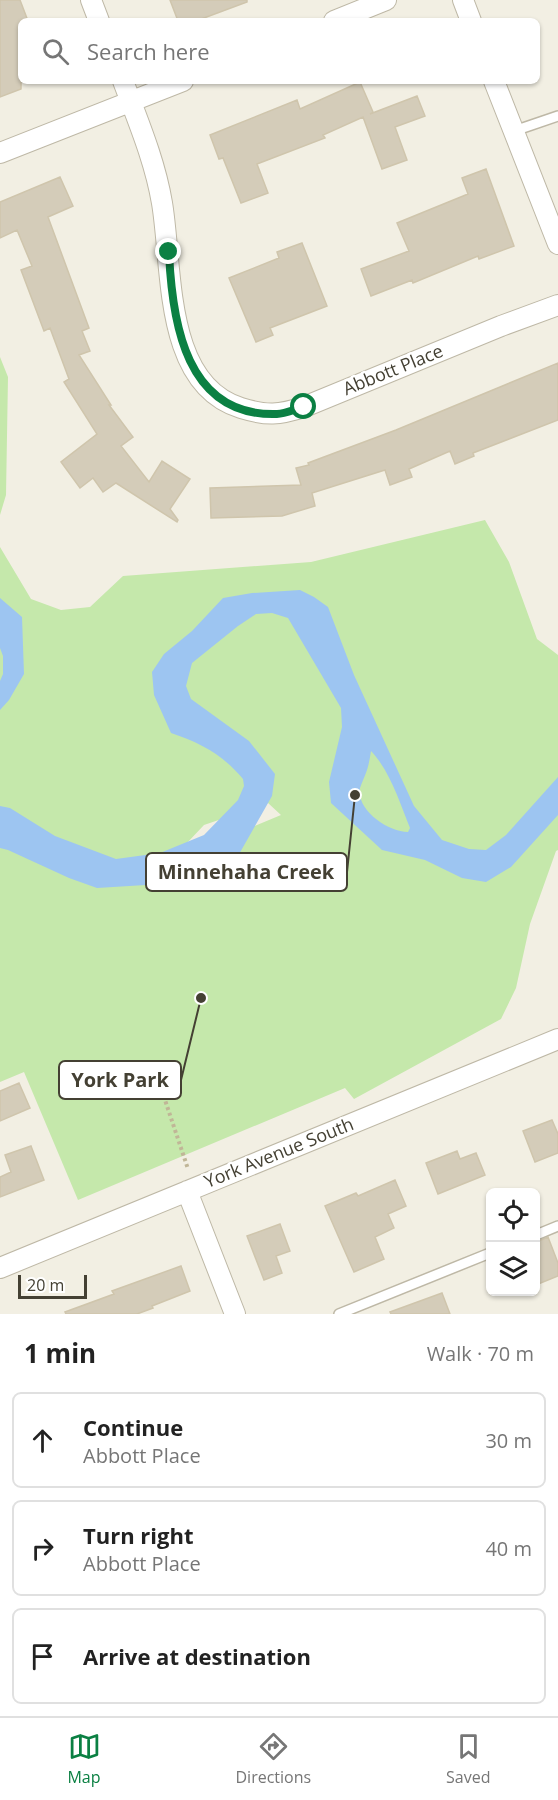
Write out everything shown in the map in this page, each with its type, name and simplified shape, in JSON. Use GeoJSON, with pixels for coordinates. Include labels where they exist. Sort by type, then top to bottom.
{"type":"FeatureCollection","features":[{"type":"Feature","properties":{"kind":"street"},"geometry":{"type":"LineString","coordinates":[[91,0],[98,18]]}},
{"type":"Feature","properties":{"kind":"street"},"geometry":{"type":"LineString","coordinates":[[341,18],[386,0]]}},
{"type":"Feature","properties":{"kind":"street"},"geometry":{"type":"LineString","coordinates":[[463,0],[470,18]]}},
{"type":"Feature","properties":{"kind":"street","name":"Abbott Place"},"geometry":{"type":"LineString","coordinates":[[124,84],[149,150],[162,201],[169,252],[171,292],[178,330],[192,367],[207,388],[227,404],[252,412],[279,415],[558,305]]}},
{"type":"Feature","properties":{"kind":"street"},"geometry":{"type":"LineString","coordinates":[[0,153],[176,84]]}},
{"type":"Feature","properties":{"kind":"street"},"geometry":{"type":"LineString","coordinates":[[495,84],[558,244]]}},
{"type":"Feature","properties":{"kind":"street","name":"York Avenue South"},"geometry":{"type":"LineString","coordinates":[[0,1268],[558,1039]]}},
{"type":"Feature","properties":{"kind":"street"},"geometry":{"type":"LineString","coordinates":[[187,1191],[235,1314]]}},
{"type":"Feature","properties":{"kind":"lane"},"geometry":{"type":"LineString","coordinates":[[514,131],[558,116]]}},
{"type":"Feature","properties":{"kind":"lane"},"geometry":{"type":"LineString","coordinates":[[540,1233],[558,1226]]}},
{"type":"Feature","properties":{"kind":"lane"},"geometry":{"type":"LineString","coordinates":[[339,1314],[486,1255]]}},
{"type":"Feature","properties":{"kind":"path"},"geometry":{"type":"LineString","coordinates":[[156,1073],[188,1166],[187,1191]]}},
{"type":"Feature","properties":{"kind":"green space"},"geometry":{"type":"Polygon","coordinates":[[[0,357],[8,377],[6,495],[0,515],[0,357]]]}},
{"type":"Feature","properties":{"kind":"green space"},"geometry":{"type":"Polygon","coordinates":[[[485,520],[509,562],[537,639],[558,655],[558,850],[530,924],[516,988],[501,1019],[354,1099],[345,1088],[78,1200],[24,1072],[0,1082],[0,547],[31,599],[61,610],[90,607],[123,576],[311,562],[485,520]],[[268,803],[204,825],[170,861],[281,815],[268,803]]]}},
{"type":"Feature","properties":{"kind":"water"},"geometry":{"type":"Polygon","coordinates":[[[300,590],[328,607],[354,675],[414,806],[442,840],[469,849],[486,850],[506,835],[558,777],[558,815],[511,867],[486,882],[462,878],[425,860],[382,850],[331,803],[329,782],[342,727],[341,708],[288,618],[272,613],[256,614],[192,663],[186,686],[191,699],[249,741],[275,774],[272,796],[238,856],[178,883],[97,888],[0,848],[0,806],[10,808],[55,836],[116,859],[160,853],[204,835],[238,800],[244,786],[243,779],[228,763],[211,751],[171,733],[154,695],[152,672],[164,654],[192,631],[223,598],[252,593],[300,590]],[[371,751],[368,768],[360,788],[363,804],[368,812],[383,824],[408,832],[410,828],[398,798],[378,759],[371,751]]]}},
{"type":"Feature","properties":{"kind":"water"},"geometry":{"type":"Polygon","coordinates":[[[0,598],[22,617],[24,674],[9,700],[0,710],[3,656],[0,648],[0,598]]]}},
{"type":"Feature","properties":{"kind":"building"},"geometry":{"type":"Polygon","coordinates":[[[0,0],[20,0],[27,18],[18,18],[18,84],[21,84],[21,89],[0,97],[0,0]]]}},
{"type":"Feature","properties":{"kind":"building"},"geometry":{"type":"Polygon","coordinates":[[[170,0],[247,0],[247,2],[204,18],[177,18],[170,0]]]}},
{"type":"Feature","properties":{"kind":"building"},"geometry":{"type":"Polygon","coordinates":[[[356,84],[361,84],[373,112],[370,114],[417,96],[425,116],[395,127],[407,160],[382,169],[363,117],[323,135],[325,138],[257,164],[268,193],[241,203],[223,158],[219,159],[210,135],[297,100],[300,109],[356,84]]]}},
{"type":"Feature","properties":{"kind":"building"},"geometry":{"type":"Polygon","coordinates":[[[486,169],[514,246],[479,259],[478,256],[413,283],[412,280],[371,296],[361,269],[409,251],[397,223],[468,194],[462,178],[486,169]]]}},
{"type":"Feature","properties":{"kind":"building"},"geometry":{"type":"Polygon","coordinates":[[[60,177],[73,206],[48,217],[89,328],[82,331],[90,351],[79,355],[111,405],[109,405],[133,437],[121,446],[149,482],[162,461],[190,479],[170,509],[178,520],[177,522],[116,483],[103,492],[93,478],[80,488],[61,462],[97,434],[64,382],[69,379],[50,328],[44,331],[21,270],[32,266],[17,230],[0,238],[0,202],[60,177]]]}},
{"type":"Feature","properties":{"kind":"building"},"geometry":{"type":"Polygon","coordinates":[[[302,243],[327,306],[270,328],[273,335],[256,342],[229,278],[279,258],[277,252],[302,243]]]}},
{"type":"Feature","properties":{"kind":"building"},"geometry":{"type":"Polygon","coordinates":[[[558,363],[558,420],[473,453],[474,456],[455,464],[450,451],[409,469],[412,477],[390,485],[385,470],[312,493],[315,506],[282,516],[211,518],[210,488],[301,485],[296,468],[309,465],[308,463],[396,430],[558,363]]]}},
{"type":"Feature","properties":{"kind":"building"},"geometry":{"type":"Polygon","coordinates":[[[19,1083],[30,1108],[0,1121],[0,1091],[19,1083]]]}},
{"type":"Feature","properties":{"kind":"building"},"geometry":{"type":"Polygon","coordinates":[[[552,1120],[558,1134],[558,1153],[535,1162],[523,1131],[552,1120]]]}},
{"type":"Feature","properties":{"kind":"building"},"geometry":{"type":"Polygon","coordinates":[[[31,1146],[44,1180],[0,1197],[0,1177],[11,1172],[5,1155],[31,1146]]]}},
{"type":"Feature","properties":{"kind":"building"},"geometry":{"type":"Polygon","coordinates":[[[457,1151],[460,1159],[476,1153],[485,1175],[438,1194],[426,1163],[457,1151]]]}},
{"type":"Feature","properties":{"kind":"building"},"geometry":{"type":"Polygon","coordinates":[[[395,1180],[406,1206],[388,1214],[394,1228],[375,1237],[384,1259],[354,1272],[325,1206],[356,1193],[358,1196],[395,1180]]]}},
{"type":"Feature","properties":{"kind":"building"},"geometry":{"type":"Polygon","coordinates":[[[280,1224],[290,1251],[276,1256],[282,1273],[264,1280],[247,1236],[280,1224]]]}},
{"type":"Feature","properties":{"kind":"building"},"geometry":{"type":"Polygon","coordinates":[[[548,1237],[558,1263],[558,1276],[540,1283],[540,1242],[548,1237]]]}},
{"type":"Feature","properties":{"kind":"building"},"geometry":{"type":"Polygon","coordinates":[[[181,1266],[190,1291],[152,1306],[153,1308],[137,1314],[66,1314],[65,1312],[114,1294],[112,1291],[181,1266]]]}},
{"type":"Feature","properties":{"kind":"building"},"geometry":{"type":"Polygon","coordinates":[[[442,1293],[450,1314],[391,1314],[390,1312],[442,1293]]]}},
{"type":"Feature","properties":{"kind":"place","name":"Minnehaha Creek"},"geometry":{"type":"Point","coordinates":[355,795]}},
{"type":"Feature","properties":{"kind":"place","name":"York Park"},"geometry":{"type":"Point","coordinates":[201,998]}},
{"type":"Feature","properties":{"kind":"route"},"geometry":{"type":"LineString","coordinates":[[169,252],[171,292],[178,330],[192,367],[207,388],[227,404],[252,412],[279,415],[304,407]]}}]}
